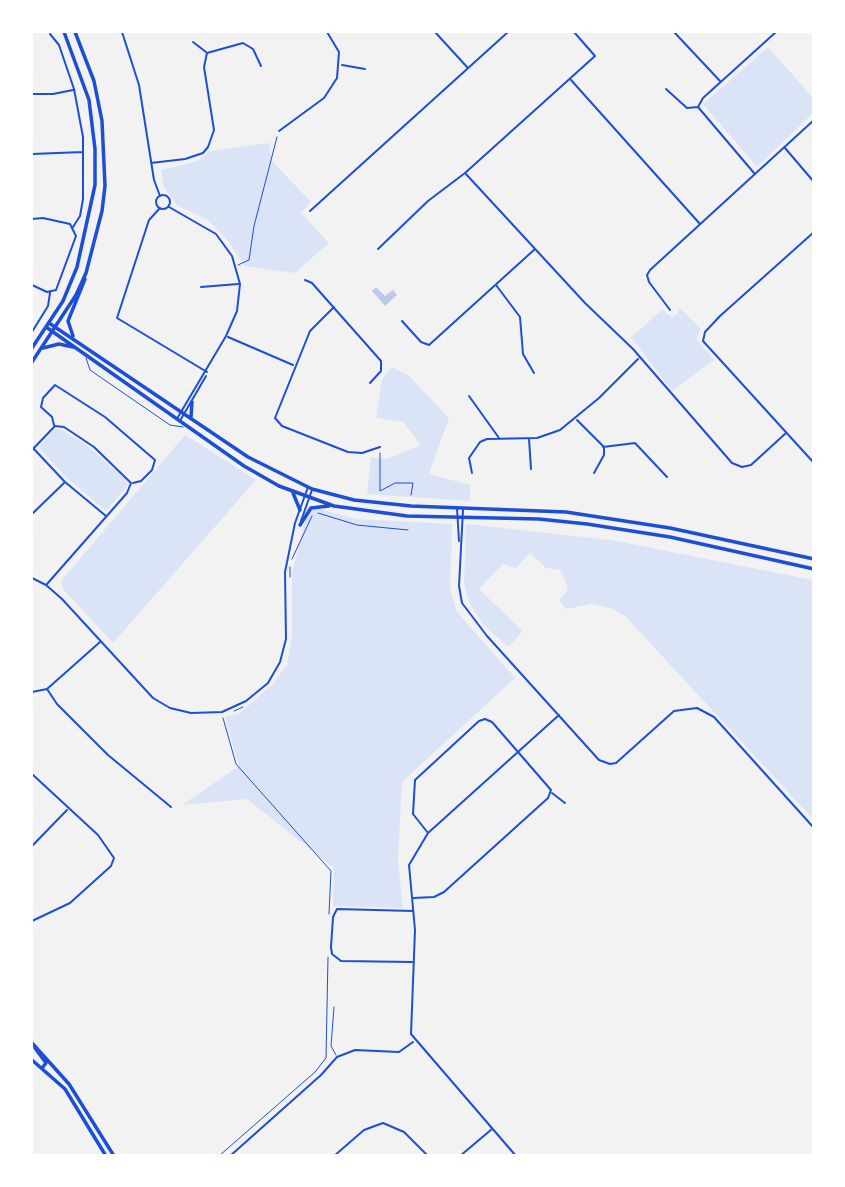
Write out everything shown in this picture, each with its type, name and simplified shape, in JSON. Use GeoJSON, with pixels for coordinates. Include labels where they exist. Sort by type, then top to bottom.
{"type":"FeatureCollection","features":[{"type":"Feature","properties":{"kind":"main road"},"geometry":{"type":"LineString","coordinates":[[32,348],[62,301],[83,251],[95,185],[94,141],[89,100],[64,32]]}},
{"type":"Feature","properties":{"kind":"main road"},"geometry":{"type":"LineString","coordinates":[[75,32],[94,81],[105,146],[102,211],[84,284],[68,321],[71,333],[79,342]]}},
{"type":"Feature","properties":{"kind":"main road"},"geometry":{"type":"LineString","coordinates":[[32,362],[56,330],[86,273]]}},
{"type":"Feature","properties":{"kind":"main road"},"geometry":{"type":"LineString","coordinates":[[48,325],[79,342],[248,457],[310,488],[370,502],[540,509],[591,515],[670,528],[814,559]]}},
{"type":"Feature","properties":{"kind":"main road"},"geometry":{"type":"LineString","coordinates":[[56,330],[75,348],[244,466],[292,491],[334,506],[372,513],[539,519],[587,524],[670,537],[814,569]]}},
{"type":"Feature","properties":{"kind":"main road"},"geometry":{"type":"LineString","coordinates":[[43,348],[59,344],[75,348]]}},
{"type":"Feature","properties":{"kind":"main road"},"geometry":{"type":"LineString","coordinates":[[191,418],[192,402]]}},
{"type":"Feature","properties":{"kind":"main road"},"geometry":{"type":"LineString","coordinates":[[292,491],[300,510]]}},
{"type":"Feature","properties":{"kind":"main road"},"geometry":{"type":"LineString","coordinates":[[300,525],[312,508],[334,506]]}},
{"type":"Feature","properties":{"kind":"main road"},"geometry":{"type":"LineString","coordinates":[[32,1043],[46,1062],[42,1068]]}},
{"type":"Feature","properties":{"kind":"main road"},"geometry":{"type":"LineString","coordinates":[[32,1043],[69,1084],[114,1156]]}},
{"type":"Feature","properties":{"kind":"main road"},"geometry":{"type":"LineString","coordinates":[[32,1060],[65,1089],[106,1156]]}},
{"type":"Feature","properties":{"kind":"street"},"geometry":{"type":"LineString","coordinates":[[122,32],[139,85],[151,163],[160,195],[156,202],[160,208]]}},
{"type":"Feature","properties":{"kind":"street"},"geometry":{"type":"LineString","coordinates":[[279,131],[329,93],[340,65],[336,45],[327,32]]}},
{"type":"Feature","properties":{"kind":"street"},"geometry":{"type":"LineString","coordinates":[[435,32],[468,68]]}},
{"type":"Feature","properties":{"kind":"street"},"geometry":{"type":"LineString","coordinates":[[310,211],[508,32]]}},
{"type":"Feature","properties":{"kind":"street"},"geometry":{"type":"LineString","coordinates":[[379,249],[428,201],[465,173],[595,56],[574,32]]}},
{"type":"Feature","properties":{"kind":"street"},"geometry":{"type":"LineString","coordinates":[[674,32],[720,82]]}},
{"type":"Feature","properties":{"kind":"street"},"geometry":{"type":"LineString","coordinates":[[770,32],[773,35]]}},
{"type":"Feature","properties":{"kind":"street"},"geometry":{"type":"LineString","coordinates":[[698,107],[703,98],[776,32]]}},
{"type":"Feature","properties":{"kind":"street"},"geometry":{"type":"LineString","coordinates":[[32,285],[50,292],[56,290],[75,243],[73,227],[80,216],[83,199],[84,152],[74,89],[59,45],[50,34]]}},
{"type":"Feature","properties":{"kind":"street"},"geometry":{"type":"LineString","coordinates":[[193,42],[207,53]]}},
{"type":"Feature","properties":{"kind":"street"},"geometry":{"type":"LineString","coordinates":[[207,53],[243,43],[253,49],[261,66]]}},
{"type":"Feature","properties":{"kind":"street"},"geometry":{"type":"LineString","coordinates":[[151,163],[185,159],[203,153],[208,147],[214,130],[203,62],[207,53]]}},
{"type":"Feature","properties":{"kind":"street"},"geometry":{"type":"LineString","coordinates":[[340,65],[365,69]]}},
{"type":"Feature","properties":{"kind":"street"},"geometry":{"type":"LineString","coordinates":[[570,79],[701,225]]}},
{"type":"Feature","properties":{"kind":"street"},"geometry":{"type":"LineString","coordinates":[[32,94],[53,94],[74,89]]}},
{"type":"Feature","properties":{"kind":"street"},"geometry":{"type":"LineString","coordinates":[[666,89],[687,108],[698,107]]}},
{"type":"Feature","properties":{"kind":"street"},"geometry":{"type":"LineString","coordinates":[[698,107],[755,174]]}},
{"type":"Feature","properties":{"kind":"street"},"geometry":{"type":"LineString","coordinates":[[670,310],[647,275],[814,120]]}},
{"type":"Feature","properties":{"kind":"street"},"geometry":{"type":"LineString","coordinates":[[785,148],[814,181]]}},
{"type":"Feature","properties":{"kind":"street"},"geometry":{"type":"LineString","coordinates":[[32,154],[84,152]]}},
{"type":"Feature","properties":{"kind":"street"},"geometry":{"type":"LineString","coordinates":[[465,173],[639,358],[732,463],[742,467],[751,465],[786,433]]}},
{"type":"Feature","properties":{"kind":"street"},"geometry":{"type":"LineString","coordinates":[[160,195],[170,198],[169,207]]}},
{"type":"Feature","properties":{"kind":"street"},"geometry":{"type":"LineString","coordinates":[[177,421],[192,402],[226,336],[239,303],[240,284],[236,265],[216,234],[169,207],[160,208],[149,220],[117,317],[206,374]]}},
{"type":"Feature","properties":{"kind":"street"},"geometry":{"type":"LineString","coordinates":[[32,219],[52,220],[73,227]]}},
{"type":"Feature","properties":{"kind":"street"},"geometry":{"type":"LineString","coordinates":[[814,232],[720,316],[705,332],[703,341],[814,463]]}},
{"type":"Feature","properties":{"kind":"street"},"geometry":{"type":"LineString","coordinates":[[402,321],[421,342],[429,345],[536,249]]}},
{"type":"Feature","properties":{"kind":"street"},"geometry":{"type":"LineString","coordinates":[[305,280],[313,283],[381,361],[381,372],[370,383]]}},
{"type":"Feature","properties":{"kind":"street"},"geometry":{"type":"LineString","coordinates":[[201,287],[240,284]]}},
{"type":"Feature","properties":{"kind":"street"},"geometry":{"type":"LineString","coordinates":[[496,285],[520,317],[523,354],[534,373]]}},
{"type":"Feature","properties":{"kind":"street"},"geometry":{"type":"LineString","coordinates":[[32,332],[48,306],[50,292]]}},
{"type":"Feature","properties":{"kind":"street"},"geometry":{"type":"LineString","coordinates":[[334,307],[310,331],[294,365],[275,418],[282,426],[348,452],[362,453],[380,447]]}},
{"type":"Feature","properties":{"kind":"street"},"geometry":{"type":"LineString","coordinates":[[226,336],[294,365]]}},
{"type":"Feature","properties":{"kind":"street"},"geometry":{"type":"LineString","coordinates":[[472,473],[469,458],[473,449],[486,439],[529,438],[560,430],[639,358]]}},
{"type":"Feature","properties":{"kind":"street"},"geometry":{"type":"LineString","coordinates":[[183,412],[195,386],[206,374]]}},
{"type":"Feature","properties":{"kind":"street"},"geometry":{"type":"LineString","coordinates":[[46,585],[127,493],[131,483],[145,478],[155,467],[155,460],[105,417],[55,385],[43,398],[41,407],[52,417],[55,426]]}},
{"type":"Feature","properties":{"kind":"street"},"geometry":{"type":"LineString","coordinates":[[469,396],[499,439]]}},
{"type":"Feature","properties":{"kind":"street"},"geometry":{"type":"LineString","coordinates":[[576,418],[603,447],[604,454],[594,472]]}},
{"type":"Feature","properties":{"kind":"street"},"geometry":{"type":"LineString","coordinates":[[55,426],[32,449],[106,517]]}},
{"type":"Feature","properties":{"kind":"street"},"geometry":{"type":"LineString","coordinates":[[55,426],[68,429],[94,447],[131,483]]}},
{"type":"Feature","properties":{"kind":"street"},"geometry":{"type":"LineString","coordinates":[[529,438],[531,469]]}},
{"type":"Feature","properties":{"kind":"street"},"geometry":{"type":"LineString","coordinates":[[603,447],[635,443],[667,477]]}},
{"type":"Feature","properties":{"kind":"street"},"geometry":{"type":"LineString","coordinates":[[32,514],[65,482]]}},
{"type":"Feature","properties":{"kind":"street"},"geometry":{"type":"LineString","coordinates":[[295,534],[310,488]]}},
{"type":"Feature","properties":{"kind":"street"},"geometry":{"type":"LineString","coordinates":[[32,578],[46,585],[137,683],[170,708],[206,714],[222,712],[246,701],[268,682],[280,662],[286,639],[284,585],[300,510],[307,497]]}},
{"type":"Feature","properties":{"kind":"street"},"geometry":{"type":"LineString","coordinates":[[457,506],[462,603],[487,636],[599,760],[610,764],[674,712],[688,707],[706,711],[814,828]]}},
{"type":"Feature","properties":{"kind":"street"},"geometry":{"type":"LineString","coordinates":[[460,542],[463,507]]}},
{"type":"Feature","properties":{"kind":"street"},"geometry":{"type":"LineString","coordinates":[[32,692],[47,689],[101,642]]}},
{"type":"Feature","properties":{"kind":"street"},"geometry":{"type":"LineString","coordinates":[[47,689],[57,704],[108,755],[171,807]]}},
{"type":"Feature","properties":{"kind":"street"},"geometry":{"type":"LineString","coordinates":[[516,1156],[415,1041],[410,1021],[413,911],[409,865],[428,832],[559,715]]}},
{"type":"Feature","properties":{"kind":"street"},"geometry":{"type":"LineString","coordinates":[[428,832],[415,818],[412,797],[415,780],[479,721],[485,719],[518,751],[551,793],[565,803]]}},
{"type":"Feature","properties":{"kind":"street"},"geometry":{"type":"LineString","coordinates":[[32,774],[97,835],[114,858],[111,866],[70,903],[32,922]]}},
{"type":"Feature","properties":{"kind":"street"},"geometry":{"type":"LineString","coordinates":[[412,898],[434,897],[444,892],[551,793]]}},
{"type":"Feature","properties":{"kind":"street"},"geometry":{"type":"LineString","coordinates":[[32,846],[68,809]]}},
{"type":"Feature","properties":{"kind":"street"},"geometry":{"type":"LineString","coordinates":[[413,911],[337,909],[333,917],[331,947],[332,954],[341,961],[413,962]]}},
{"type":"Feature","properties":{"kind":"street"},"geometry":{"type":"LineString","coordinates":[[230,1156],[311,1084],[337,1057],[355,1050],[399,1052],[415,1041]]}},
{"type":"Feature","properties":{"kind":"street"},"geometry":{"type":"LineString","coordinates":[[334,1156],[364,1130],[383,1123],[404,1132],[428,1156]]}},
{"type":"Feature","properties":{"kind":"street"},"geometry":{"type":"LineString","coordinates":[[460,1156],[492,1129]]}},
{"type":"Feature","properties":{"kind":"lane"},"geometry":{"type":"LineString","coordinates":[[87,356],[85,362],[90,370],[170,425],[180,428],[184,426]]}},
{"type":"Feature","properties":{"kind":"lane"},"geometry":{"type":"LineString","coordinates":[[334,1007],[331,1046],[337,1057]]}},
{"type":"Feature","properties":{"kind":"path"},"geometry":{"type":"LineString","coordinates":[[236,265],[249,260],[254,226],[279,131]]}},
{"type":"Feature","properties":{"kind":"path"},"geometry":{"type":"LineString","coordinates":[[380,447],[380,491],[394,483],[413,483],[411,495]]}},
{"type":"Feature","properties":{"kind":"path"},"geometry":{"type":"LineString","coordinates":[[290,575],[291,562],[314,512],[357,525],[408,530]]}},
{"type":"Feature","properties":{"kind":"path"},"geometry":{"type":"LineString","coordinates":[[233,712],[251,701]]}},
{"type":"Feature","properties":{"kind":"path"},"geometry":{"type":"LineString","coordinates":[[223,716],[236,764],[331,871],[329,912]]}},
{"type":"Feature","properties":{"kind":"path"},"geometry":{"type":"LineString","coordinates":[[219,1156],[315,1072],[326,1058],[328,954]]}},
{"type":"Feature","properties":{"kind":"shaded area"},"geometry":{"type":"Polygon","coordinates":[[[768,47],[813,98],[813,113],[757,167],[703,104],[768,47]]]}},
{"type":"Feature","properties":{"kind":"shaded area"},"geometry":{"type":"Polygon","coordinates":[[[269,143],[272,161],[311,202],[301,213],[329,243],[295,273],[244,266],[228,241],[208,220],[177,205],[164,187],[161,170],[197,161],[210,151],[269,143]]]}},
{"type":"Feature","properties":{"kind":"shaded area"},"geometry":{"type":"Polygon","coordinates":[[[679,307],[701,329],[696,339],[714,360],[672,391],[631,337],[662,310],[672,317],[678,314],[679,307]]]}},
{"type":"Feature","properties":{"kind":"shaded area"},"geometry":{"type":"Polygon","coordinates":[[[392,367],[408,375],[449,418],[429,474],[470,485],[470,501],[367,494],[371,457],[387,459],[421,445],[403,422],[376,418],[382,379],[392,367]]]}},
{"type":"Feature","properties":{"kind":"shaded area"},"geometry":{"type":"Polygon","coordinates":[[[55,429],[60,429],[88,446],[126,480],[128,485],[108,509],[105,510],[66,477],[41,450],[40,445],[55,429]]]}},
{"type":"Feature","properties":{"kind":"shaded area"},"geometry":{"type":"Polygon","coordinates":[[[185,435],[256,480],[113,643],[63,589],[61,581],[185,435]]]}},
{"type":"Feature","properties":{"kind":"shaded area"},"geometry":{"type":"Polygon","coordinates":[[[309,506],[356,519],[452,524],[450,588],[457,612],[515,678],[402,782],[398,860],[403,908],[333,906],[334,868],[247,799],[182,805],[239,766],[225,717],[239,714],[273,684],[287,664],[292,635],[292,573],[309,506]]]}},
{"type":"Feature","properties":{"kind":"shaded area"},"geometry":{"type":"Polygon","coordinates":[[[466,524],[611,540],[813,580],[813,819],[625,616],[611,608],[591,604],[566,609],[559,600],[568,590],[561,570],[546,568],[530,553],[516,568],[503,564],[479,589],[523,631],[508,647],[483,624],[469,603],[464,583],[466,524]]]}},
{"type":"Feature","properties":{"kind":"building"},"geometry":{"type":"Polygon","coordinates":[[[376,287],[385,296],[393,290],[397,295],[385,306],[372,291],[376,287]]]}}]}
